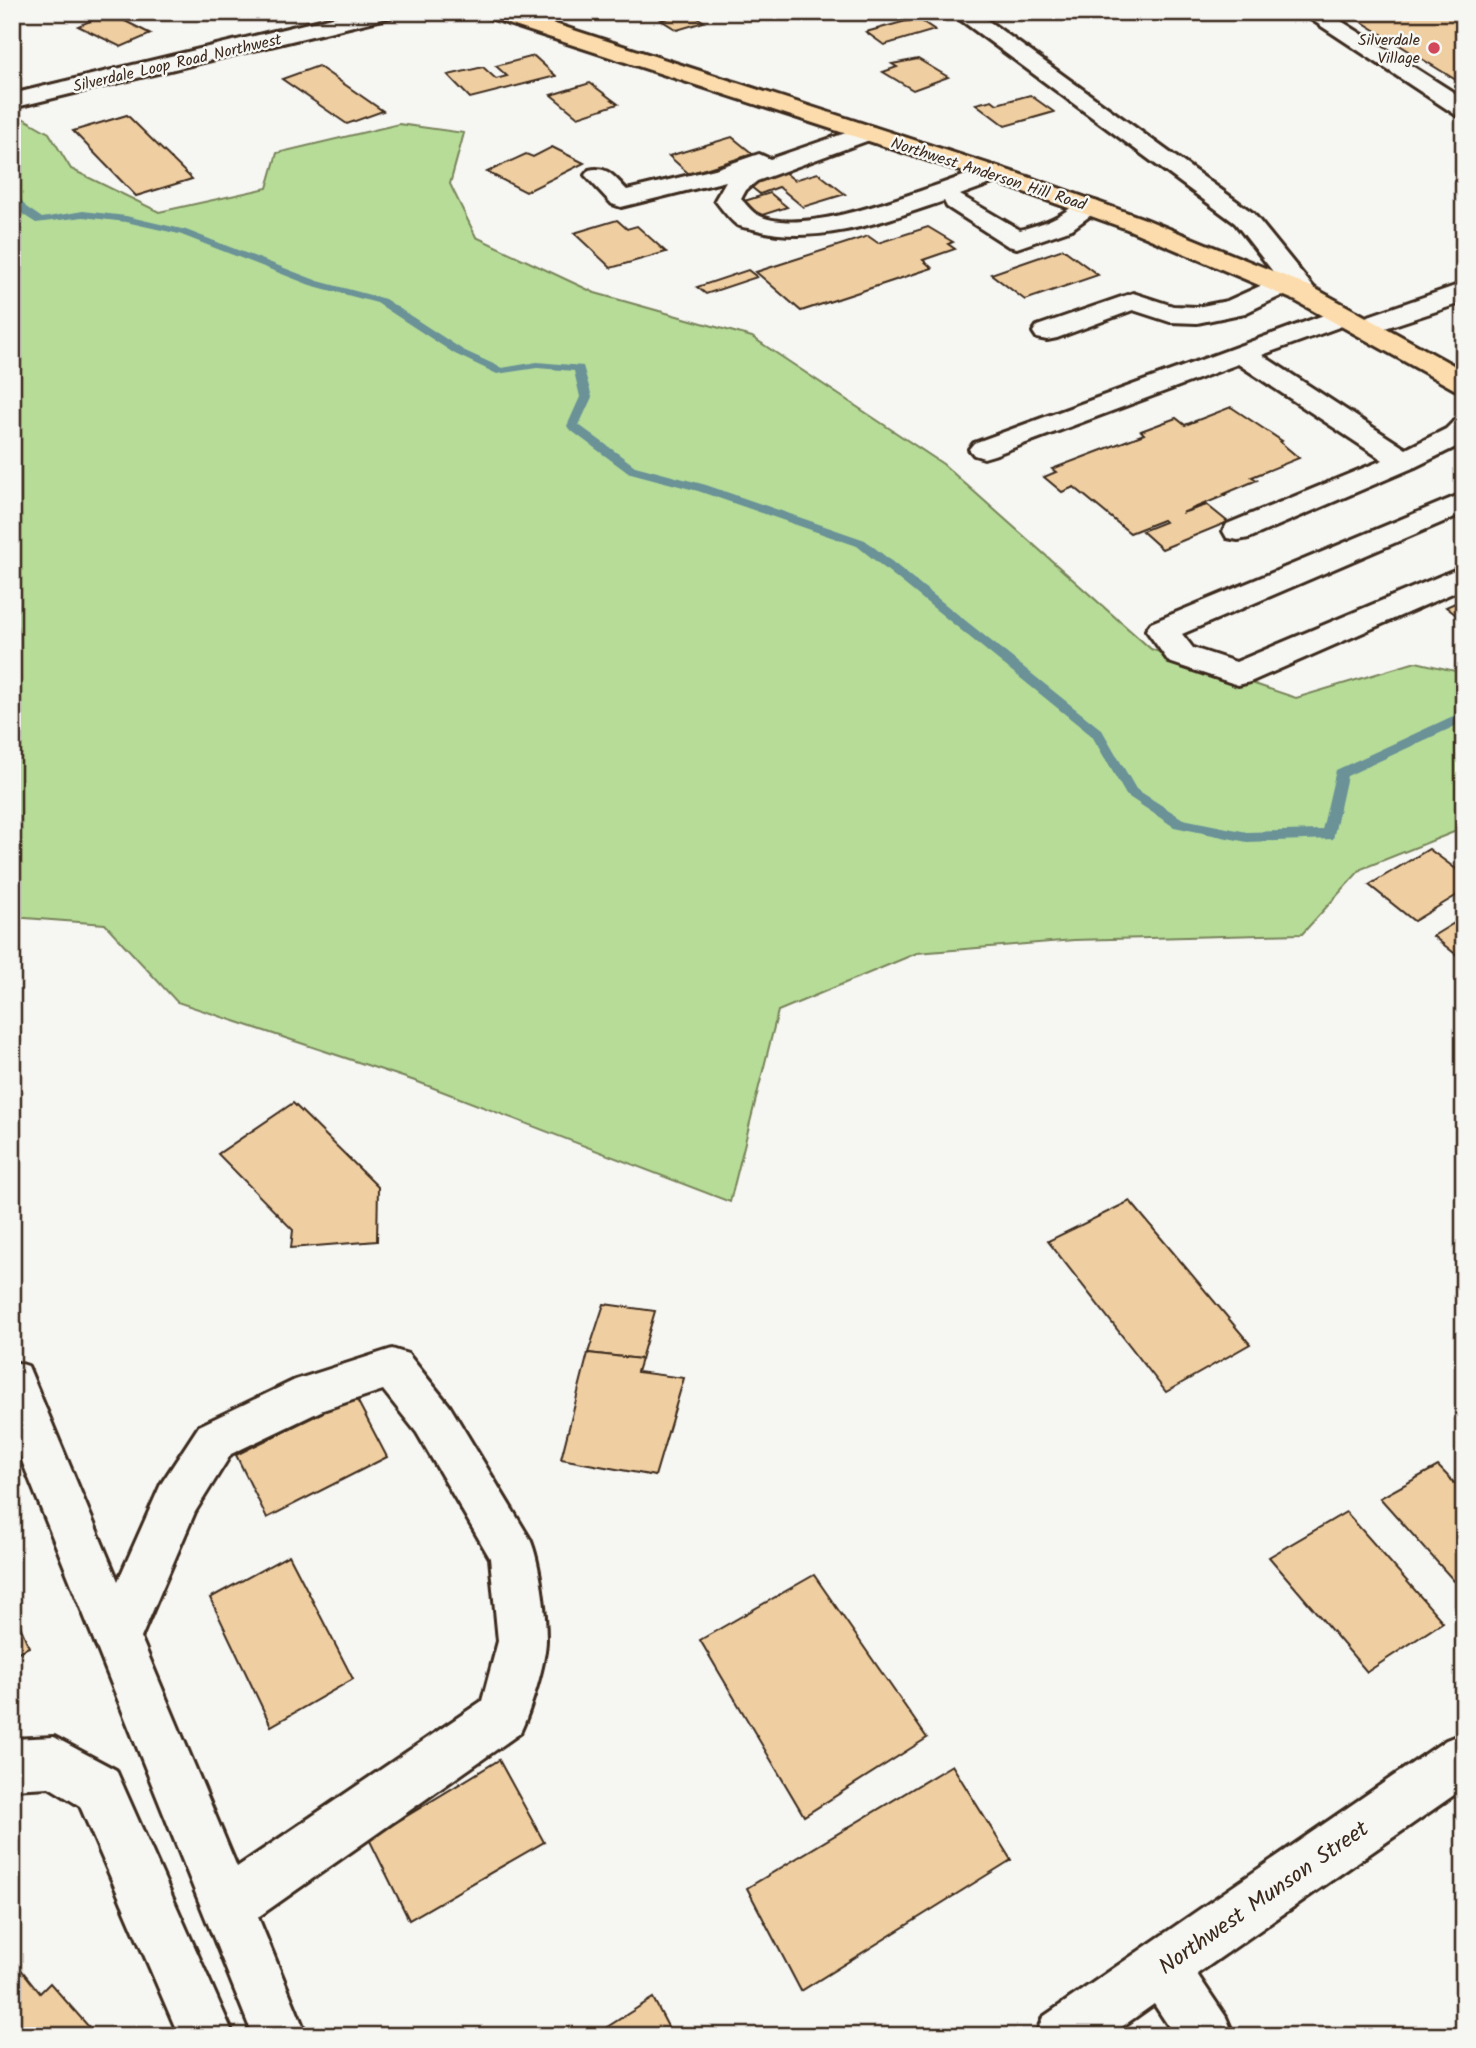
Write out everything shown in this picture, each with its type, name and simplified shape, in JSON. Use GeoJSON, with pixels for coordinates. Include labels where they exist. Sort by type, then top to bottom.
{"type":"FeatureCollection","features":[{"type":"Feature","properties":{"kind":"main road","name":"Northwest Anderson Hill Road"},"geometry":{"type":"LineString","coordinates":[[495,12],[995,174],[1197,248],[1293,290],[1464,383]]}},
{"type":"Feature","properties":{"kind":"main road"},"geometry":{"type":"LineString","coordinates":[[547,12],[596,44]]}},
{"type":"Feature","properties":{"kind":"street","name":"Silverdale Loop Road Northwest"},"geometry":{"type":"LineString","coordinates":[[12,101],[383,12]]}},
{"type":"Feature","properties":{"kind":"street"},"geometry":{"type":"LineString","coordinates":[[961,12],[1244,218],[1293,290],[1198,315],[1170,314],[1133,301],[1047,332]]}},
{"type":"Feature","properties":{"kind":"street"},"geometry":{"type":"LineString","coordinates":[[1311,12],[1464,110]]}},
{"type":"Feature","properties":{"kind":"street"},"geometry":{"type":"LineString","coordinates":[[37,95],[51,113],[76,109]]}},
{"type":"Feature","properties":{"kind":"street"},"geometry":{"type":"LineString","coordinates":[[856,129],[748,176],[735,186],[727,200],[732,209],[747,221],[767,228],[818,228],[888,209],[995,174]]}},
{"type":"Feature","properties":{"kind":"street"},"geometry":{"type":"LineString","coordinates":[[598,175],[621,199],[723,174],[856,129]]}},
{"type":"Feature","properties":{"kind":"street"},"geometry":{"type":"LineString","coordinates":[[956,202],[1017,240],[1063,224],[1089,207]]}},
{"type":"Feature","properties":{"kind":"street"},"geometry":{"type":"LineString","coordinates":[[984,449],[1241,354],[1353,321],[1464,294]]}},
{"type":"Feature","properties":{"kind":"street"},"geometry":{"type":"LineString","coordinates":[[1241,354],[1405,461]]}},
{"type":"Feature","properties":{"kind":"street"},"geometry":{"type":"LineString","coordinates":[[1238,531],[1405,461],[1456,435],[1464,427]]}},
{"type":"Feature","properties":{"kind":"street"},"geometry":{"type":"LineString","coordinates":[[1464,502],[1162,630],[1181,655],[1238,674],[1464,576]]}},
{"type":"Feature","properties":{"kind":"street"},"geometry":{"type":"LineString","coordinates":[[118,1636],[177,1499],[215,1440],[311,1394],[392,1368],[433,1419],[513,1554],[522,1641],[503,1716],[273,1872],[227,1907]]}},
{"type":"Feature","properties":{"kind":"street"},"geometry":{"type":"LineString","coordinates":[[12,1380],[280,2036]]}},
{"type":"Feature","properties":{"kind":"street","name":"Northwest Munson Street"},"geometry":{"type":"LineString","coordinates":[[1062,2036],[1464,1758]]}},
{"type":"Feature","properties":{"kind":"street"},"geometry":{"type":"LineString","coordinates":[[12,1764],[54,1762],[98,1787],[207,2036]]}},
{"type":"Feature","properties":{"kind":"street"},"geometry":{"type":"LineString","coordinates":[[1161,1966],[1207,2036]]}},
{"type":"Feature","properties":{"kind":"green space"},"geometry":{"type":"Polygon","coordinates":[[[19,116],[49,133],[71,169],[159,212],[267,188],[277,153],[399,124],[464,133],[450,184],[476,237],[595,293],[752,337],[943,464],[1151,649],[1296,698],[1416,662],[1464,673],[1464,828],[1361,869],[1302,934],[1074,940],[917,953],[778,1011],[730,1202],[418,1082],[177,1002],[105,924],[12,917],[12,118],[19,116]]]}},
{"type":"Feature","properties":{"kind":"building"},"geometry":{"type":"Polygon","coordinates":[[[689,12],[704,22],[677,30],[661,20],[689,12]]]}},
{"type":"Feature","properties":{"kind":"building"},"geometry":{"type":"Polygon","coordinates":[[[768,12],[806,12],[785,20],[768,12]]]}},
{"type":"Feature","properties":{"kind":"building","name":"Silverdale Village"},"geometry":{"type":"Polygon","coordinates":[[[1346,12],[1464,12],[1464,85],[1346,12]]]}},
{"type":"Feature","properties":{"kind":"building"},"geometry":{"type":"Polygon","coordinates":[[[109,13],[151,34],[121,47],[78,26],[109,13]]]}},
{"type":"Feature","properties":{"kind":"building"},"geometry":{"type":"Polygon","coordinates":[[[917,18],[935,30],[884,45],[866,32],[917,18]]]}},
{"type":"Feature","properties":{"kind":"building"},"geometry":{"type":"Polygon","coordinates":[[[534,56],[556,76],[470,98],[448,75],[483,67],[496,79],[507,76],[496,66],[534,56]]]}},
{"type":"Feature","properties":{"kind":"building"},"geometry":{"type":"Polygon","coordinates":[[[918,59],[948,77],[913,90],[883,72],[897,67],[892,64],[918,59]]]}},
{"type":"Feature","properties":{"kind":"building"},"geometry":{"type":"Polygon","coordinates":[[[318,66],[383,111],[347,124],[282,79],[318,66]]]}},
{"type":"Feature","properties":{"kind":"building"},"geometry":{"type":"Polygon","coordinates":[[[590,83],[618,104],[578,117],[551,95],[590,83]]]}},
{"type":"Feature","properties":{"kind":"building"},"geometry":{"type":"Polygon","coordinates":[[[1030,95],[1054,112],[1005,126],[976,104],[992,100],[997,104],[1030,95]]]}},
{"type":"Feature","properties":{"kind":"building"},"geometry":{"type":"Polygon","coordinates":[[[127,115],[192,179],[136,196],[73,131],[127,115]]]}},
{"type":"Feature","properties":{"kind":"building"},"geometry":{"type":"Polygon","coordinates":[[[732,137],[753,154],[689,174],[669,156],[732,137]]]}},
{"type":"Feature","properties":{"kind":"building"},"geometry":{"type":"Polygon","coordinates":[[[552,147],[584,163],[526,192],[487,172],[526,154],[533,157],[552,147]]]}},
{"type":"Feature","properties":{"kind":"building"},"geometry":{"type":"Polygon","coordinates":[[[782,170],[794,180],[818,173],[845,194],[803,207],[779,187],[760,194],[745,182],[782,170]]]}},
{"type":"Feature","properties":{"kind":"building"},"geometry":{"type":"Polygon","coordinates":[[[770,193],[787,207],[756,217],[738,203],[770,193]]]}},
{"type":"Feature","properties":{"kind":"building"},"geometry":{"type":"Polygon","coordinates":[[[617,220],[627,229],[637,226],[666,252],[611,268],[574,233],[617,220]]]}},
{"type":"Feature","properties":{"kind":"building"},"geometry":{"type":"Polygon","coordinates":[[[928,227],[953,242],[948,244],[955,249],[923,260],[932,268],[801,311],[756,272],[868,236],[878,243],[928,227]]]}},
{"type":"Feature","properties":{"kind":"building"},"geometry":{"type":"Polygon","coordinates":[[[1063,249],[1098,275],[1025,300],[991,274],[1063,249]]]}},
{"type":"Feature","properties":{"kind":"building"},"geometry":{"type":"Polygon","coordinates":[[[748,270],[757,277],[706,294],[697,287],[748,270]]]}},
{"type":"Feature","properties":{"kind":"building"},"geometry":{"type":"Polygon","coordinates":[[[1231,407],[1282,441],[1280,442],[1299,458],[1252,477],[1257,480],[1182,513],[1207,505],[1228,522],[1162,549],[1142,531],[1165,522],[1163,520],[1130,533],[1074,487],[1062,492],[1044,477],[1056,472],[1052,469],[1144,434],[1141,431],[1176,418],[1185,425],[1231,407]]]}},
{"type":"Feature","properties":{"kind":"building"},"geometry":{"type":"Polygon","coordinates":[[[1464,599],[1464,621],[1446,607],[1464,599]]]}},
{"type":"Feature","properties":{"kind":"building"},"geometry":{"type":"Polygon","coordinates":[[[1429,849],[1464,875],[1464,891],[1414,921],[1369,885],[1429,849]]]}},
{"type":"Feature","properties":{"kind":"building"},"geometry":{"type":"Polygon","coordinates":[[[1464,917],[1464,961],[1433,936],[1464,917]]]}},
{"type":"Feature","properties":{"kind":"building"},"geometry":{"type":"Polygon","coordinates":[[[293,1103],[378,1187],[377,1241],[291,1248],[293,1230],[218,1154],[293,1103]]]}},
{"type":"Feature","properties":{"kind":"building"},"geometry":{"type":"Polygon","coordinates":[[[1130,1201],[1250,1344],[1166,1392],[1048,1241],[1130,1201]]]}},
{"type":"Feature","properties":{"kind":"building"},"geometry":{"type":"Polygon","coordinates":[[[604,1304],[655,1311],[641,1359],[588,1353],[604,1304]]]}},
{"type":"Feature","properties":{"kind":"building"},"geometry":{"type":"Polygon","coordinates":[[[588,1353],[641,1359],[637,1372],[684,1378],[655,1476],[561,1459],[588,1353]]]}},
{"type":"Feature","properties":{"kind":"building"},"geometry":{"type":"Polygon","coordinates":[[[355,1396],[387,1457],[267,1518],[236,1455],[355,1396]]]}},
{"type":"Feature","properties":{"kind":"building"},"geometry":{"type":"Polygon","coordinates":[[[1438,1466],[1464,1493],[1464,1575],[1454,1581],[1380,1498],[1438,1466]]]}},
{"type":"Feature","properties":{"kind":"building"},"geometry":{"type":"Polygon","coordinates":[[[1346,1512],[1443,1622],[1367,1672],[1269,1557],[1346,1512]]]}},
{"type":"Feature","properties":{"kind":"building"},"geometry":{"type":"Polygon","coordinates":[[[289,1555],[353,1679],[271,1726],[210,1598],[289,1555]]]}},
{"type":"Feature","properties":{"kind":"building"},"geometry":{"type":"Polygon","coordinates":[[[814,1575],[927,1738],[804,1816],[700,1640],[814,1575]]]}},
{"type":"Feature","properties":{"kind":"building"},"geometry":{"type":"Polygon","coordinates":[[[12,1607],[29,1647],[12,1655],[12,1607]]]}},
{"type":"Feature","properties":{"kind":"building"},"geometry":{"type":"Polygon","coordinates":[[[499,1760],[544,1842],[409,1920],[369,1839],[499,1760]]]}},
{"type":"Feature","properties":{"kind":"building"},"geometry":{"type":"Polygon","coordinates":[[[952,1765],[1011,1860],[801,1991],[747,1888],[952,1765]]]}},
{"type":"Feature","properties":{"kind":"building"},"geometry":{"type":"Polygon","coordinates":[[[12,1958],[40,1993],[50,1983],[97,2036],[12,2036],[12,1958]]]}},
{"type":"Feature","properties":{"kind":"building"},"geometry":{"type":"Polygon","coordinates":[[[653,1998],[673,2036],[593,2036],[653,1998]]]}},
{"type":"Feature","properties":{"kind":"waterway"},"geometry":{"type":"LineString","coordinates":[[12,194],[22,209],[40,221],[83,214],[126,219],[182,232],[314,283],[381,301],[459,352],[501,372],[537,365],[579,368],[586,397],[573,426],[631,469],[702,488],[861,543],[1097,733],[1131,792],[1179,823],[1247,837],[1328,835],[1341,773],[1464,716]]}},
{"type":"Feature","properties":{"kind":"place","name":"Silverdale Village"},"geometry":{"type":"Point","coordinates":[1434,48]}}]}
